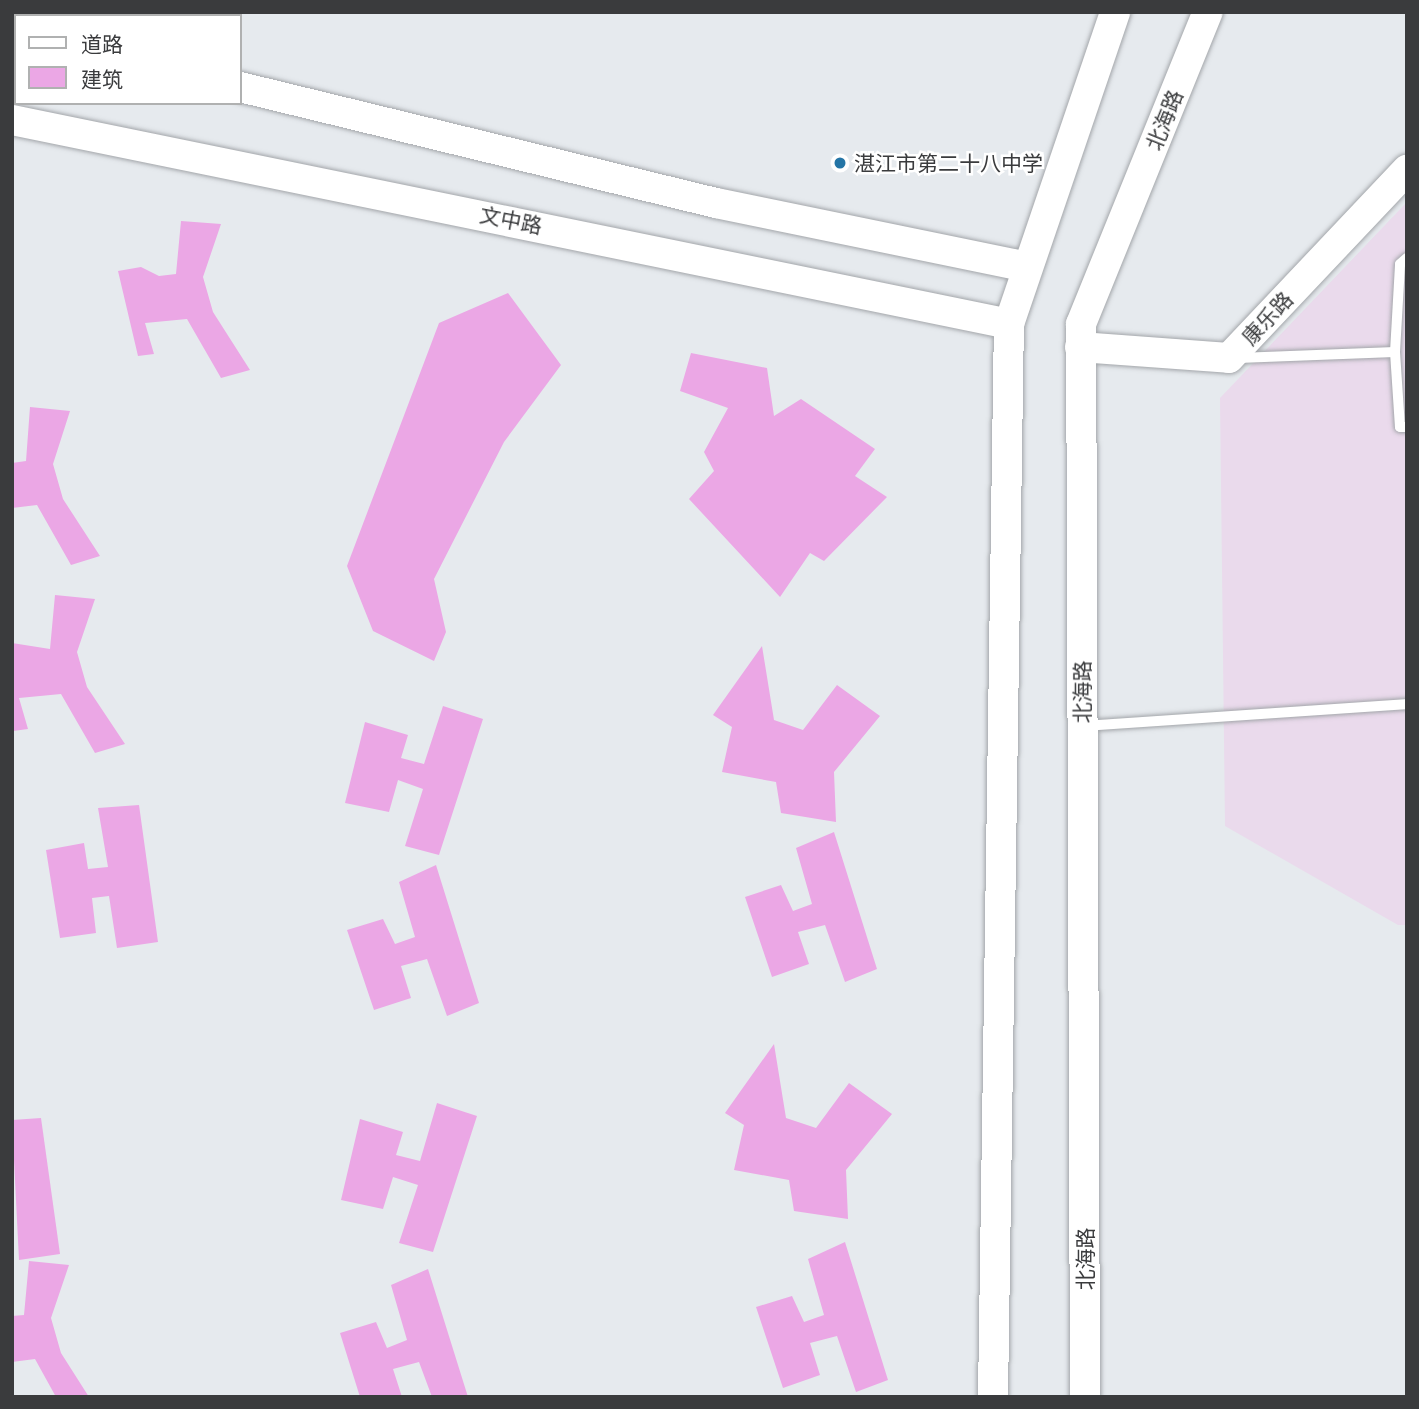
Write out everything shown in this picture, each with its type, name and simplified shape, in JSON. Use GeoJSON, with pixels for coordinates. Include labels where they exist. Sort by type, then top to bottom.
{"type":"FeatureCollection","features":[{"type":"Feature","properties":{"kind":"main road"},"geometry":{"type":"LineString","coordinates":[[993,1397],[1009,324],[1024,266],[1115,12]]}},
{"type":"Feature","properties":{"kind":"main road","name":"北海路"},"geometry":{"type":"LineString","coordinates":[[1085,1397],[1080,324],[1208,12]]}},
{"type":"Feature","properties":{"kind":"main road"},"geometry":{"type":"LineString","coordinates":[[242,87],[716,203],[1024,266]]}},
{"type":"Feature","properties":{"kind":"main road","name":"文中路"},"geometry":{"type":"LineString","coordinates":[[12,120],[1009,324]]}},
{"type":"Feature","properties":{"kind":"main road","name":"康乐路"},"geometry":{"type":"LineString","coordinates":[[1080,346],[1229,358],[1407,170]]}},
{"type":"Feature","properties":{"kind":"lane"},"geometry":{"type":"LineString","coordinates":[[1407,258],[1400,264],[1402,304],[1395,352],[1401,427],[1407,427]]}},
{"type":"Feature","properties":{"kind":"lane"},"geometry":{"type":"LineString","coordinates":[[1229,358],[1395,352]]}},
{"type":"Feature","properties":{"kind":"lane"},"geometry":{"type":"LineString","coordinates":[[1083,726],[1407,704]]}},
{"type":"Feature","properties":{"kind":"shaded area"},"geometry":{"type":"Polygon","coordinates":[[[1407,202],[1407,925],[1398,925],[1225,826],[1220,398],[1407,202]]]}},
{"type":"Feature","properties":{"kind":"building"},"geometry":{"type":"Polygon","coordinates":[[[181,221],[221,224],[203,277],[213,312],[250,370],[221,378],[187,319],[145,323],[154,354],[138,356],[118,271],[141,267],[159,276],[176,274],[181,221]]]}},
{"type":"Feature","properties":{"kind":"building"},"geometry":{"type":"Polygon","coordinates":[[[508,293],[561,365],[504,442],[434,579],[446,632],[434,661],[373,631],[347,566],[439,323],[508,293]]]}},
{"type":"Feature","properties":{"kind":"building"},"geometry":{"type":"Polygon","coordinates":[[[691,353],[767,368],[774,416],[801,399],[875,449],[855,476],[887,497],[824,561],[810,553],[780,597],[689,499],[714,471],[704,452],[728,408],[680,391],[691,353]]]}},
{"type":"Feature","properties":{"kind":"building"},"geometry":{"type":"Polygon","coordinates":[[[30,407],[70,411],[53,464],[63,499],[100,556],[71,565],[37,505],[12,508],[12,463],[26,461],[30,407]]]}},
{"type":"Feature","properties":{"kind":"building"},"geometry":{"type":"Polygon","coordinates":[[[55,595],[95,599],[77,652],[87,687],[125,744],[95,753],[61,694],[19,698],[28,729],[13,731],[12,643],[50,649],[55,595]]]}},
{"type":"Feature","properties":{"kind":"building"},"geometry":{"type":"Polygon","coordinates":[[[762,646],[774,720],[803,730],[837,685],[880,716],[834,772],[836,822],[781,813],[776,782],[722,772],[732,727],[713,715],[762,646]]]}},
{"type":"Feature","properties":{"kind":"building"},"geometry":{"type":"Polygon","coordinates":[[[443,706],[483,719],[439,855],[405,846],[423,789],[398,780],[389,812],[345,803],[365,722],[408,735],[401,758],[424,764],[443,706]]]}},
{"type":"Feature","properties":{"kind":"building"},"geometry":{"type":"Polygon","coordinates":[[[139,805],[158,942],[117,948],[109,896],[92,898],[96,933],[60,938],[46,850],[84,843],[88,869],[108,867],[98,808],[139,805]]]}},
{"type":"Feature","properties":{"kind":"building"},"geometry":{"type":"Polygon","coordinates":[[[834,832],[877,969],[845,982],[825,925],[798,932],[809,964],[772,977],[745,897],[781,885],[793,911],[812,904],[796,848],[834,832]]]}},
{"type":"Feature","properties":{"kind":"building"},"geometry":{"type":"Polygon","coordinates":[[[436,865],[479,1003],[447,1016],[427,959],[401,966],[411,998],[374,1010],[347,930],[383,919],[395,944],[415,937],[399,882],[436,865]]]}},
{"type":"Feature","properties":{"kind":"building"},"geometry":{"type":"Polygon","coordinates":[[[774,1044],[786,1118],[816,1128],[849,1083],[892,1114],[846,1170],[848,1219],[794,1211],[789,1180],[734,1170],[744,1125],[725,1113],[774,1044]]]}},
{"type":"Feature","properties":{"kind":"building"},"geometry":{"type":"Polygon","coordinates":[[[437,1103],[477,1116],[433,1252],[399,1243],[418,1185],[393,1177],[383,1209],[341,1200],[360,1119],[403,1132],[396,1155],[420,1161],[437,1103]]]}},
{"type":"Feature","properties":{"kind":"building"},"geometry":{"type":"Polygon","coordinates":[[[41,1118],[60,1254],[19,1260],[12,1120],[41,1118]]]}},
{"type":"Feature","properties":{"kind":"building"},"geometry":{"type":"Polygon","coordinates":[[[845,1242],[888,1380],[856,1392],[837,1336],[810,1343],[820,1375],[783,1388],[756,1307],[792,1296],[804,1322],[824,1315],[808,1259],[845,1242]]]}},
{"type":"Feature","properties":{"kind":"building"},"geometry":{"type":"Polygon","coordinates":[[[29,1261],[69,1265],[51,1318],[61,1353],[89,1397],[56,1397],[35,1359],[12,1362],[12,1316],[24,1315],[29,1261]]]}},
{"type":"Feature","properties":{"kind":"building"},"geometry":{"type":"Polygon","coordinates":[[[428,1269],[468,1397],[432,1397],[419,1362],[393,1369],[402,1397],[360,1397],[340,1333],[376,1322],[387,1348],[407,1340],[391,1285],[428,1269]]]}},
{"type":"Feature","properties":{"kind":"place","name":"湛江市第二十八中学"},"geometry":{"type":"Point","coordinates":[840,163]}}]}
